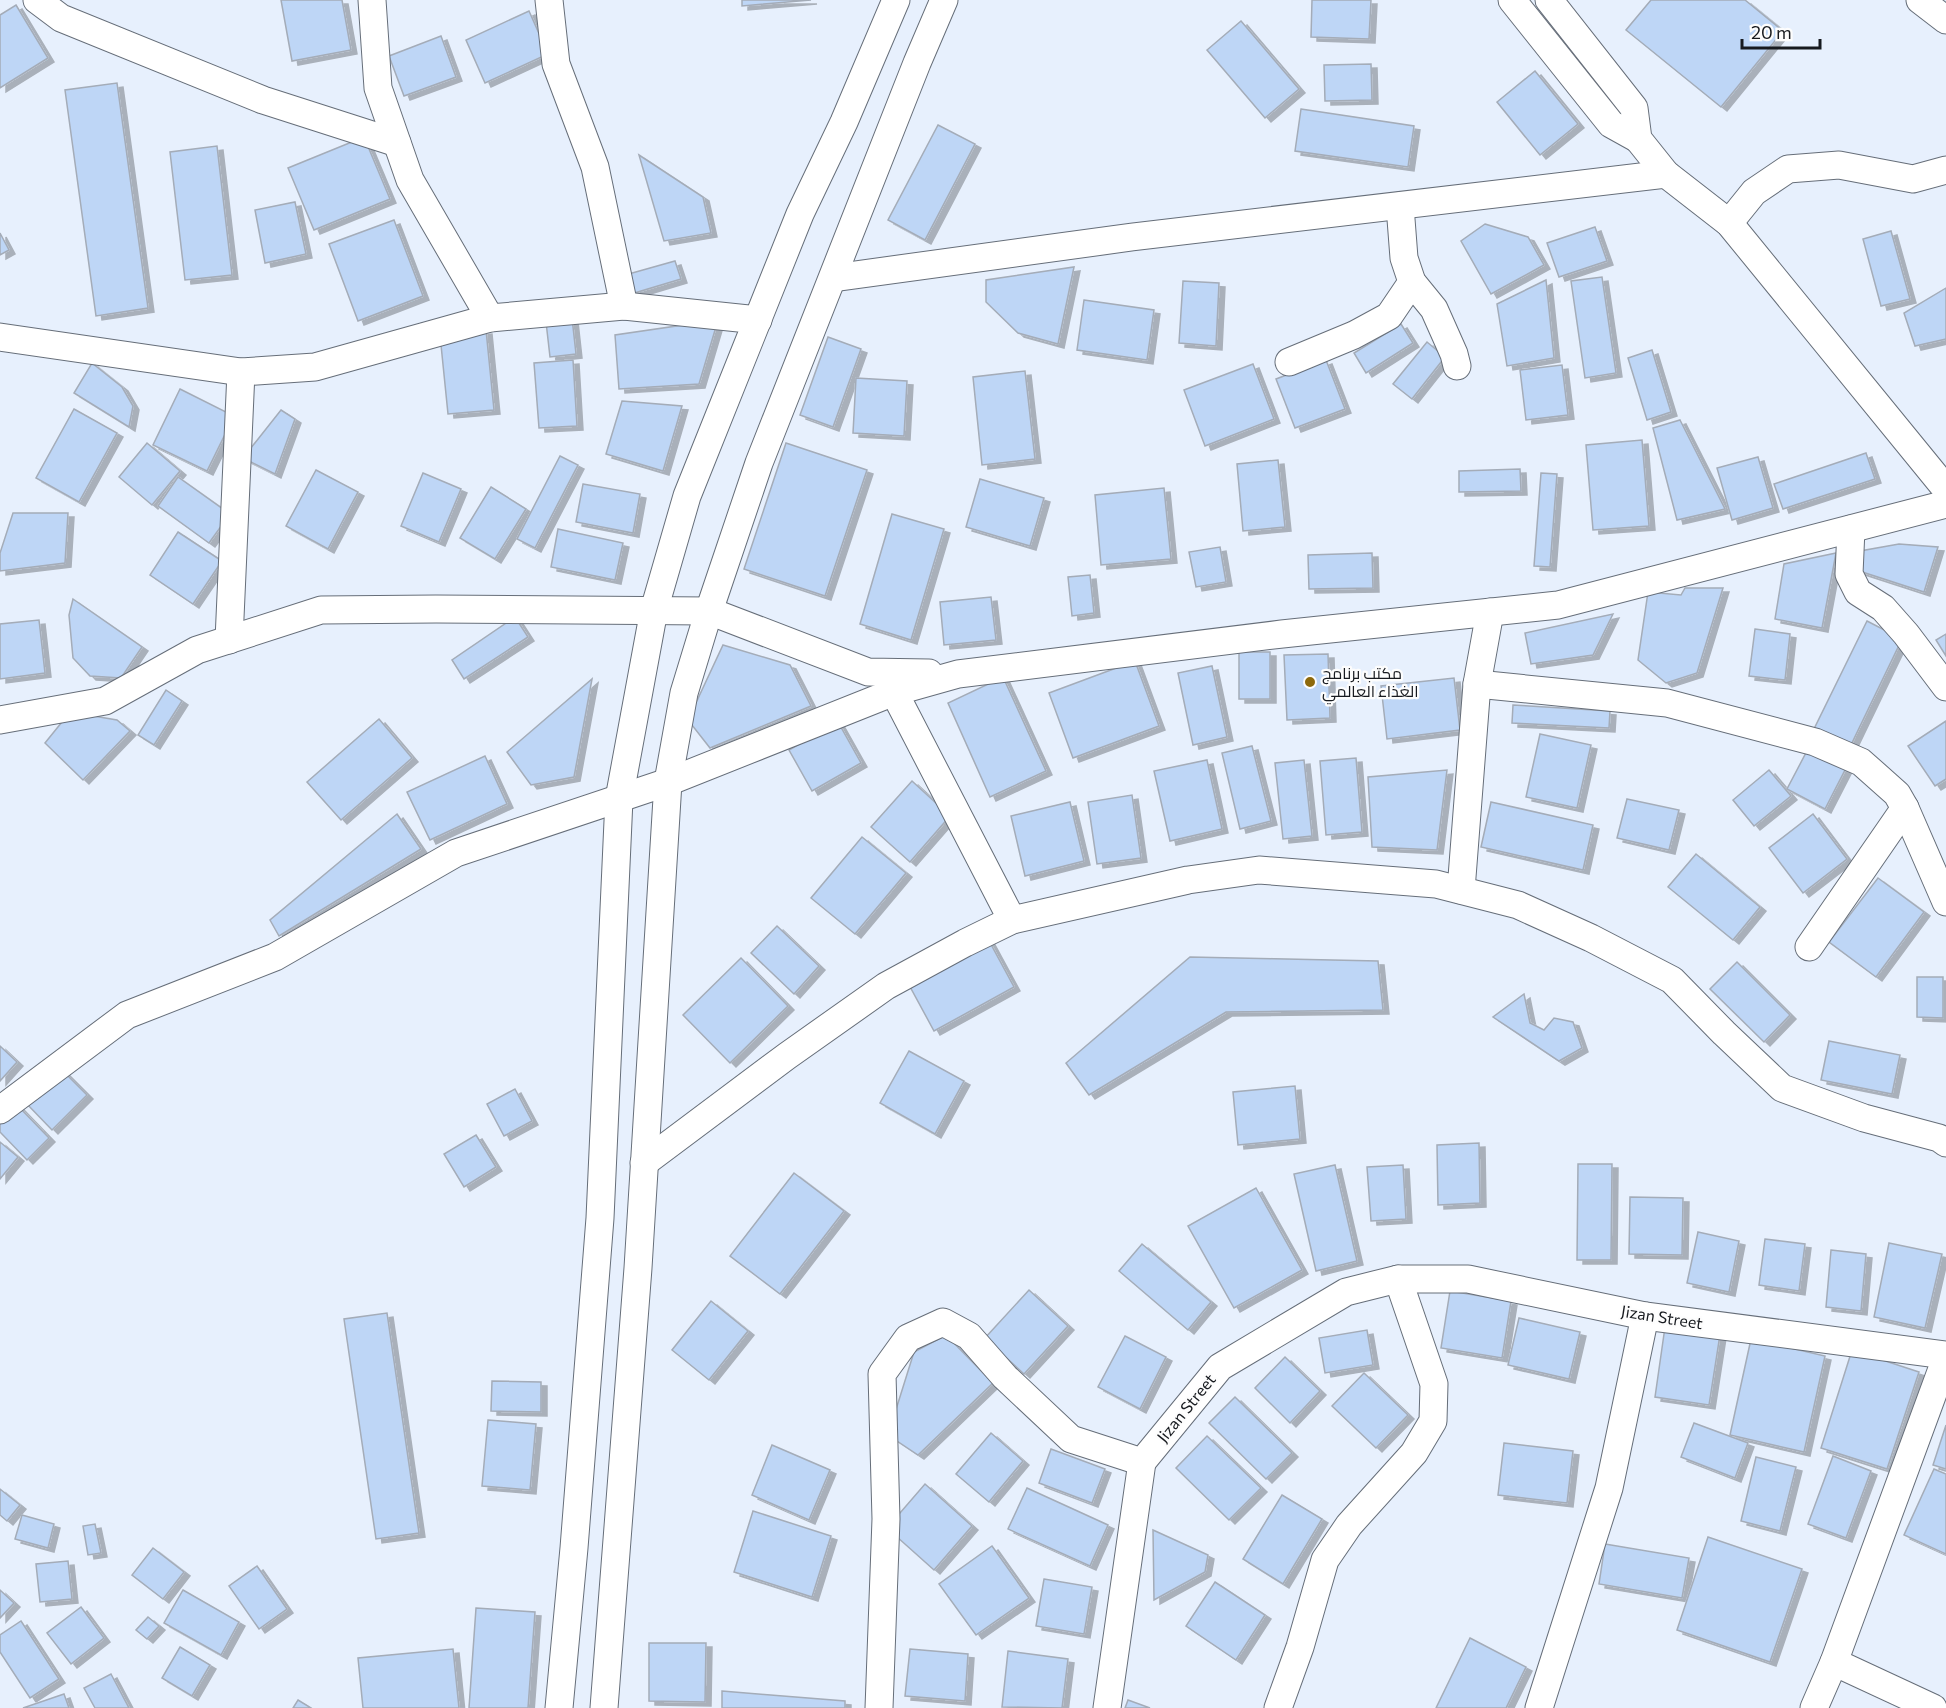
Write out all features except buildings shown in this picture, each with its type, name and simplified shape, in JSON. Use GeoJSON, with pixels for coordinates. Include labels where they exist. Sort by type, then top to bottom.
{"type":"FeatureCollection","features":[{"type":"Feature","properties":{"kind":"street"},"geometry":{"type":"LineString","coordinates":[[37,0],[61,18],[263,100],[397,143]]}},
{"type":"Feature","properties":{"kind":"street"},"geometry":{"type":"LineString","coordinates":[[372,0],[378,88],[410,180],[490,318]]}},
{"type":"Feature","properties":{"kind":"street"},"geometry":{"type":"LineString","coordinates":[[549,0],[556,64],[595,167],[624,306]]}},
{"type":"Feature","properties":{"kind":"street"},"geometry":{"type":"LineString","coordinates":[[559,1708],[600,1218],[619,799],[654,610],[687,496],[800,214],[844,122],[896,0]]}},
{"type":"Feature","properties":{"kind":"street"},"geometry":{"type":"LineString","coordinates":[[604,1708],[638,1268],[668,782],[684,693],[709,610],[759,463],[944,0]]}},
{"type":"Feature","properties":{"kind":"street"},"geometry":{"type":"LineString","coordinates":[[1512,0],[1611,124],[1638,139],[1666,174],[1729,223],[1946,489]]}},
{"type":"Feature","properties":{"kind":"street"},"geometry":{"type":"LineString","coordinates":[[1549,0],[1634,108],[1638,139]]}},
{"type":"Feature","properties":{"kind":"street"},"geometry":{"type":"LineString","coordinates":[[1920,0],[1946,20]]}},
{"type":"Feature","properties":{"kind":"street"},"geometry":{"type":"LineString","coordinates":[[1729,223],[1754,192],[1788,169],[1839,165],[1912,179],[1946,170]]}},
{"type":"Feature","properties":{"kind":"street"},"geometry":{"type":"LineString","coordinates":[[833,278],[1132,237],[1666,174]]}},
{"type":"Feature","properties":{"kind":"street"},"geometry":{"type":"LineString","coordinates":[[1400,206],[1404,258],[1412,282],[1434,309],[1457,366]]}},
{"type":"Feature","properties":{"kind":"street"},"geometry":{"type":"LineString","coordinates":[[1289,362],[1354,335],[1389,316],[1412,282]]}},
{"type":"Feature","properties":{"kind":"street"},"geometry":{"type":"LineString","coordinates":[[0,337],[241,372],[315,367],[490,318],[624,306],[758,320]]}},
{"type":"Feature","properties":{"kind":"street"},"geometry":{"type":"LineString","coordinates":[[229,640],[241,372]]}},
{"type":"Feature","properties":{"kind":"street"},"geometry":{"type":"LineString","coordinates":[[0,720],[105,701],[197,650],[321,610],[709,610],[868,672],[958,674],[1282,634],[1558,605],[1946,504]]}},
{"type":"Feature","properties":{"kind":"street"},"geometry":{"type":"LineString","coordinates":[[1851,529],[1849,574],[1858,592],[1883,608],[1946,687]]}},
{"type":"Feature","properties":{"kind":"street"},"geometry":{"type":"LineString","coordinates":[[1461,891],[1477,684],[1490,612]]}},
{"type":"Feature","properties":{"kind":"street"},"geometry":{"type":"LineString","coordinates":[[0,1110],[127,1015],[275,957],[456,853],[668,782],[894,692],[958,674]]}},
{"type":"Feature","properties":{"kind":"street"},"geometry":{"type":"LineString","coordinates":[[1477,684],[1667,703],[1815,742],[1861,762],[1897,794],[1946,902]]}},
{"type":"Feature","properties":{"kind":"street"},"geometry":{"type":"LineString","coordinates":[[894,692],[1012,920]]}},
{"type":"Feature","properties":{"kind":"street"},"geometry":{"type":"LineString","coordinates":[[1809,947],[1905,808]]}},
{"type":"Feature","properties":{"kind":"street"},"geometry":{"type":"LineString","coordinates":[[644,1163],[886,986],[1012,920],[1188,880],[1259,870],[1436,884],[1518,905],[1591,938],[1672,980],[1782,1088],[1864,1118],[1939,1138],[1946,1143]]}},
{"type":"Feature","properties":{"kind":"street"},"geometry":{"type":"LineString","coordinates":[[1278,1708],[1300,1647],[1325,1560],[1349,1525],[1414,1453],[1433,1421],[1434,1384],[1398,1279]]}},
{"type":"Feature","properties":{"kind":"street","name":"Jizan Street"},"geometry":{"type":"LineString","coordinates":[[1142,1462],[1220,1367],[1346,1292],[1398,1279],[1468,1279],[1645,1316],[1946,1357]]}},
{"type":"Feature","properties":{"kind":"street"},"geometry":{"type":"LineString","coordinates":[[1539,1708],[1609,1488],[1645,1316]]}},
{"type":"Feature","properties":{"kind":"street"},"geometry":{"type":"LineString","coordinates":[[879,1708],[886,1520],[882,1374],[908,1338],[943,1323],[969,1335],[1005,1377],[1071,1439],[1142,1462],[1107,1708]]}},
{"type":"Feature","properties":{"kind":"street"},"geometry":{"type":"LineString","coordinates":[[1814,1708],[1834,1662],[1946,1357]]}},
{"type":"Feature","properties":{"kind":"street"},"geometry":{"type":"LineString","coordinates":[[1834,1662],[1933,1708]]}},
{"type":"Feature","properties":{"kind":"place","name":"مكتب برنامج الغذاء العالمي"},"geometry":{"type":"Point","coordinates":[1310,682]}}]}
